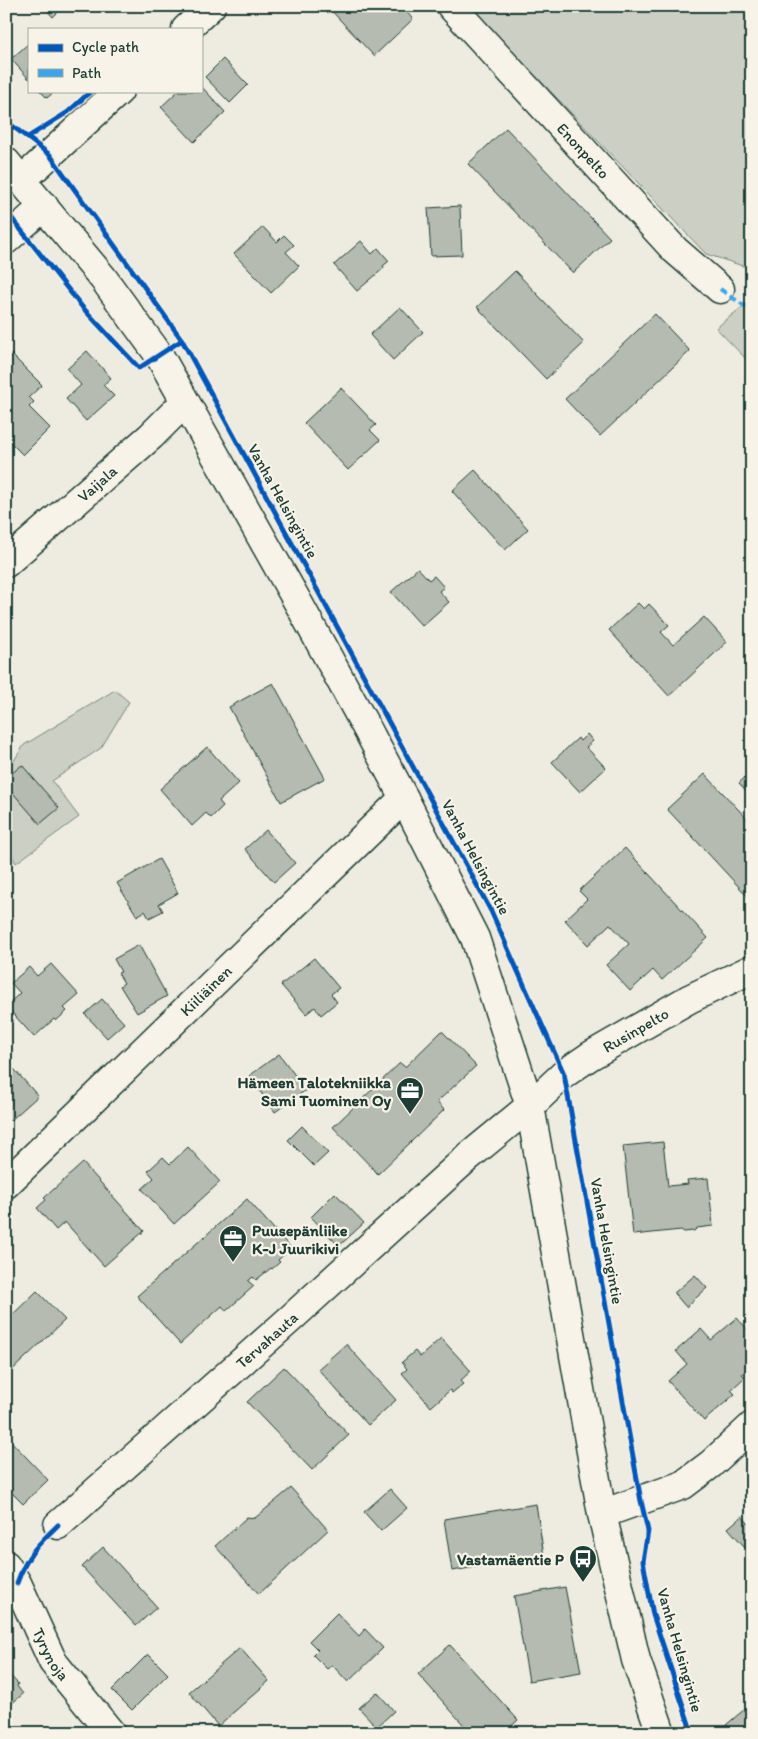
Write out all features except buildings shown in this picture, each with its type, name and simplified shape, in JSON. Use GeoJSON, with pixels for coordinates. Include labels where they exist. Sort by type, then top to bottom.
{"type":"FeatureCollection","features":[{"type":"Feature","properties":{"kind":"street"},"geometry":{"type":"LineString","coordinates":[[187,28],[211,6]]}},
{"type":"Feature","properties":{"kind":"street","name":"Enonpelto"},"geometry":{"type":"LineString","coordinates":[[451,6],[675,250],[720,289]]}},
{"type":"Feature","properties":{"kind":"street"},"geometry":{"type":"LineString","coordinates":[[118,92],[14,171],[103,278],[159,355],[300,606],[404,798],[475,938],[530,1106],[602,1514],[636,1660],[655,1731]]}},
{"type":"Feature","properties":{"kind":"street"},"geometry":{"type":"LineString","coordinates":[[6,240],[44,206]]}},
{"type":"Feature","properties":{"kind":"street","name":"Vaijala"},"geometry":{"type":"LineString","coordinates":[[6,562],[151,436],[185,402]]}},
{"type":"Feature","properties":{"kind":"street","name":"Kiiliäinen"},"geometry":{"type":"LineString","coordinates":[[6,1184],[404,798]]}},
{"type":"Feature","properties":{"kind":"street","name":"Rusinpelto"},"geometry":{"type":"LineString","coordinates":[[530,1106],[564,1074],[590,1056],[689,999],[752,969]]}},
{"type":"Feature","properties":{"kind":"street","name":"Tervahauta"},"geometry":{"type":"LineString","coordinates":[[58,1525],[290,1320],[468,1156],[530,1106]]}},
{"type":"Feature","properties":{"kind":"street"},"geometry":{"type":"LineString","coordinates":[[602,1514],[683,1485],[711,1464],[752,1426]]}},
{"type":"Feature","properties":{"kind":"street","name":"Tyrynoja"},"geometry":{"type":"LineString","coordinates":[[6,1565],[17,1583],[53,1662],[111,1733]]}},
{"type":"Feature","properties":{"kind":"shaded area"},"geometry":{"type":"Polygon","coordinates":[[[471,6],[752,6],[752,269],[706,254],[471,6]]]}},
{"type":"Feature","properties":{"kind":"shaded area"},"geometry":{"type":"Polygon","coordinates":[[[752,299],[752,356],[747,360],[716,328],[752,299]]]}},
{"type":"Feature","properties":{"kind":"shaded area"},"geometry":{"type":"Polygon","coordinates":[[[115,690],[129,702],[101,748],[52,781],[79,817],[16,863],[6,846],[6,773],[24,745],[115,690]]]}},
{"type":"Feature","properties":{"kind":"marked path"},"geometry":{"type":"LineString","coordinates":[[720,289],[752,311]]}},
{"type":"Feature","properties":{"kind":"cycle path"},"geometry":{"type":"LineString","coordinates":[[28,137],[68,112],[90,92]]}},
{"type":"Feature","properties":{"kind":"cycle path","name":"Vanha Helsingintie"},"geometry":{"type":"LineString","coordinates":[[6,121],[50,155],[182,340],[491,911],[564,1074],[648,1531],[643,1561],[653,1615],[692,1733]]}},
{"type":"Feature","properties":{"kind":"cycle path"},"geometry":{"type":"LineString","coordinates":[[6,211],[83,308],[139,368],[182,340]]}},
{"type":"Feature","properties":{"kind":"cycle path"},"geometry":{"type":"LineString","coordinates":[[17,1583],[33,1551],[58,1525]]}},
{"type":"Feature","properties":{"kind":"place","name":"Hämeen Talotekniikka Sami Tuominen Oy"},"geometry":{"type":"Point","coordinates":[410,1115]}},
{"type":"Feature","properties":{"kind":"place","name":"Puusepänliike K-J Juurikivi"},"geometry":{"type":"Point","coordinates":[233,1263]}},
{"type":"Feature","properties":{"kind":"place","name":"Vastamäentie P"},"geometry":{"type":"Point","coordinates":[583,1583]}}]}
